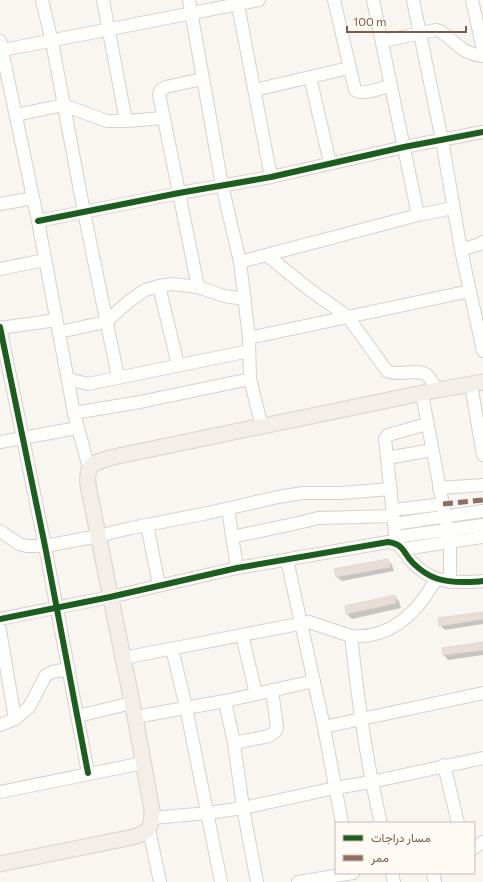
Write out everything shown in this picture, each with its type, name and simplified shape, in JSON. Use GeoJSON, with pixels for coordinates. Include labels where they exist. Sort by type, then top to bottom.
{"type":"FeatureCollection","features":[{"type":"Feature","properties":{"kind":"main road"},"geometry":{"type":"LineString","coordinates":[[0,864],[133,837],[142,834],[151,824],[151,806],[88,485],[87,475],[89,468],[97,462],[113,457],[430,392],[477,384]]}},
{"type":"Feature","properties":{"kind":"street"},"geometry":{"type":"LineString","coordinates":[[42,0],[52,42],[84,212],[118,377]]}},
{"type":"Feature","properties":{"kind":"street"},"geometry":{"type":"LineString","coordinates":[[103,0],[126,122]]}},
{"type":"Feature","properties":{"kind":"street"},"geometry":{"type":"LineString","coordinates":[[189,0],[222,185],[240,262],[249,338],[250,379],[262,427]]}},
{"type":"Feature","properties":{"kind":"street"},"geometry":{"type":"LineString","coordinates":[[89,468],[77,428],[38,221],[16,115],[4,78],[1,46],[52,42],[237,2],[259,0]]}},
{"type":"Feature","properties":{"kind":"street"},"geometry":{"type":"LineString","coordinates":[[334,0],[355,90],[362,93],[391,85]]}},
{"type":"Feature","properties":{"kind":"street"},"geometry":{"type":"LineString","coordinates":[[373,0],[418,215]]}},
{"type":"Feature","properties":{"kind":"street"},"geometry":{"type":"LineString","coordinates":[[413,0],[442,140],[461,250],[470,291],[479,307],[483,352]]}},
{"type":"Feature","properties":{"kind":"street"},"geometry":{"type":"LineString","coordinates":[[472,0],[483,50]]}},
{"type":"Feature","properties":{"kind":"street"},"geometry":{"type":"LineString","coordinates":[[237,2],[271,176]]}},
{"type":"Feature","properties":{"kind":"street"},"geometry":{"type":"LineString","coordinates":[[382,41],[436,30],[472,55],[483,56]]}},
{"type":"Feature","properties":{"kind":"street"},"geometry":{"type":"LineString","coordinates":[[254,90],[349,68]]}},
{"type":"Feature","properties":{"kind":"street"},"geometry":{"type":"LineString","coordinates":[[310,77],[330,163]]}},
{"type":"Feature","properties":{"kind":"street"},"geometry":{"type":"LineString","coordinates":[[198,287],[159,94],[161,90],[166,87],[202,79]]}},
{"type":"Feature","properties":{"kind":"street"},"geometry":{"type":"LineString","coordinates":[[16,115],[63,105],[107,121],[126,122],[164,118]]}},
{"type":"Feature","properties":{"kind":"street"},"geometry":{"type":"LineString","coordinates":[[38,221],[271,176],[483,132]]}},
{"type":"Feature","properties":{"kind":"street"},"geometry":{"type":"LineString","coordinates":[[0,204],[33,198]]}},
{"type":"Feature","properties":{"kind":"street"},"geometry":{"type":"LineString","coordinates":[[240,262],[418,215],[453,208]]}},
{"type":"Feature","properties":{"kind":"street"},"geometry":{"type":"LineString","coordinates":[[461,250],[483,242]]}},
{"type":"Feature","properties":{"kind":"street"},"geometry":{"type":"LineString","coordinates":[[267,255],[306,287],[348,317],[387,371],[399,374],[423,373],[428,376],[430,392],[427,424],[450,542],[450,582]]}},
{"type":"Feature","properties":{"kind":"street"},"geometry":{"type":"LineString","coordinates":[[0,269],[45,260]]}},
{"type":"Feature","properties":{"kind":"street"},"geometry":{"type":"LineString","coordinates":[[88,773],[45,546],[0,328],[57,326],[106,322],[128,302],[145,290],[173,284],[198,287],[224,296],[245,299]]}},
{"type":"Feature","properties":{"kind":"street"},"geometry":{"type":"LineString","coordinates":[[159,286],[178,365]]}},
{"type":"Feature","properties":{"kind":"street"},"geometry":{"type":"LineString","coordinates":[[249,338],[470,291]]}},
{"type":"Feature","properties":{"kind":"street"},"geometry":{"type":"LineString","coordinates":[[68,380],[88,384],[249,352]]}},
{"type":"Feature","properties":{"kind":"street"},"geometry":{"type":"LineString","coordinates":[[74,413],[140,402],[250,379]]}},
{"type":"Feature","properties":{"kind":"street"},"geometry":{"type":"LineString","coordinates":[[477,384],[483,455]]}},
{"type":"Feature","properties":{"kind":"street"},"geometry":{"type":"LineString","coordinates":[[427,424],[388,434],[385,439],[394,517],[399,543],[412,561],[424,573],[436,579],[450,582],[483,581]]}},
{"type":"Feature","properties":{"kind":"street"},"geometry":{"type":"LineString","coordinates":[[0,442],[77,428]]}},
{"type":"Feature","properties":{"kind":"street"},"geometry":{"type":"LineString","coordinates":[[387,458],[432,450]]}},
{"type":"Feature","properties":{"kind":"street"},"geometry":{"type":"LineString","coordinates":[[439,488],[483,485]]}},
{"type":"Feature","properties":{"kind":"street"},"geometry":{"type":"LineString","coordinates":[[0,531],[19,544],[27,546],[45,546],[228,509],[278,497],[303,493],[341,493],[391,489]]}},
{"type":"Feature","properties":{"kind":"street"},"geometry":{"type":"LineString","coordinates":[[394,517],[443,504]]}},
{"type":"Feature","properties":{"kind":"street"},"geometry":{"type":"LineString","coordinates":[[228,509],[237,568]]}},
{"type":"Feature","properties":{"kind":"street"},"geometry":{"type":"LineString","coordinates":[[399,543],[446,523],[483,512]]}},
{"type":"Feature","properties":{"kind":"street"},"geometry":{"type":"LineString","coordinates":[[232,536],[298,524],[318,518],[394,517],[446,523],[483,525]]}},
{"type":"Feature","properties":{"kind":"street"},"geometry":{"type":"LineString","coordinates":[[147,525],[159,586]]}},
{"type":"Feature","properties":{"kind":"street"},"geometry":{"type":"LineString","coordinates":[[0,619],[110,597],[237,568],[388,542],[450,542],[483,537]]}},
{"type":"Feature","properties":{"kind":"street"},"geometry":{"type":"LineString","coordinates":[[287,560],[324,726],[342,822]]}},
{"type":"Feature","properties":{"kind":"street"},"geometry":{"type":"LineString","coordinates":[[123,658],[309,622],[351,636],[364,637],[398,624],[410,616],[430,590],[436,579]]}},
{"type":"Feature","properties":{"kind":"street"},"geometry":{"type":"LineString","coordinates":[[0,630],[15,719]]}},
{"type":"Feature","properties":{"kind":"street"},"geometry":{"type":"LineString","coordinates":[[242,635],[256,694]]}},
{"type":"Feature","properties":{"kind":"street"},"geometry":{"type":"LineString","coordinates":[[351,636],[360,719],[371,782],[381,822]]}},
{"type":"Feature","properties":{"kind":"street"},"geometry":{"type":"LineString","coordinates":[[172,649],[186,707],[221,882]]}},
{"type":"Feature","properties":{"kind":"street"},"geometry":{"type":"LineString","coordinates":[[0,725],[15,719],[29,707],[46,675],[52,672],[69,669]]}},
{"type":"Feature","properties":{"kind":"street"},"geometry":{"type":"LineString","coordinates":[[78,716],[133,710],[186,707],[225,701],[314,681]]}},
{"type":"Feature","properties":{"kind":"street"},"geometry":{"type":"LineString","coordinates":[[234,743],[269,736],[275,732],[277,727],[272,690]]}},
{"type":"Feature","properties":{"kind":"street"},"geometry":{"type":"LineString","coordinates":[[324,726],[483,693]]}},
{"type":"Feature","properties":{"kind":"street"},"geometry":{"type":"LineString","coordinates":[[225,701],[234,743],[243,808],[257,882]]}},
{"type":"Feature","properties":{"kind":"street"},"geometry":{"type":"LineString","coordinates":[[160,882],[151,824],[243,808],[483,758]]}},
{"type":"Feature","properties":{"kind":"street"},"geometry":{"type":"LineString","coordinates":[[0,792],[143,763]]}},
{"type":"Feature","properties":{"kind":"street"},"geometry":{"type":"LineString","coordinates":[[444,765],[458,822]]}},
{"type":"Feature","properties":{"kind":"street"},"geometry":{"type":"LineString","coordinates":[[298,882],[347,874]]}},
{"type":"Feature","properties":{"kind":"building"},"geometry":{"type":"Polygon","coordinates":[[[388,559],[390,567],[336,577],[334,569],[388,559]]]}},
{"type":"Feature","properties":{"kind":"building"},"geometry":{"type":"Polygon","coordinates":[[[395,595],[396,603],[346,614],[345,606],[395,595]]]}},
{"type":"Feature","properties":{"kind":"building"},"geometry":{"type":"Polygon","coordinates":[[[483,612],[483,619],[439,626],[438,618],[483,612]]]}},
{"type":"Feature","properties":{"kind":"building"},"geometry":{"type":"Polygon","coordinates":[[[483,642],[483,650],[443,655],[442,648],[483,642]]]}},
{"type":"Feature","properties":{"kind":"marked path"},"geometry":{"type":"LineString","coordinates":[[443,504],[483,500]]}},
{"type":"Feature","properties":{"kind":"cycle path"},"geometry":{"type":"LineString","coordinates":[[38,221],[179,193],[271,177],[404,147],[483,132]]}},
{"type":"Feature","properties":{"kind":"cycle path"},"geometry":{"type":"LineString","coordinates":[[0,327],[45,546],[88,773]]}},
{"type":"Feature","properties":{"kind":"cycle path"},"geometry":{"type":"LineString","coordinates":[[0,619],[110,597],[237,568],[388,542],[400,547],[413,563],[431,576],[456,582],[483,581]]}}]}
